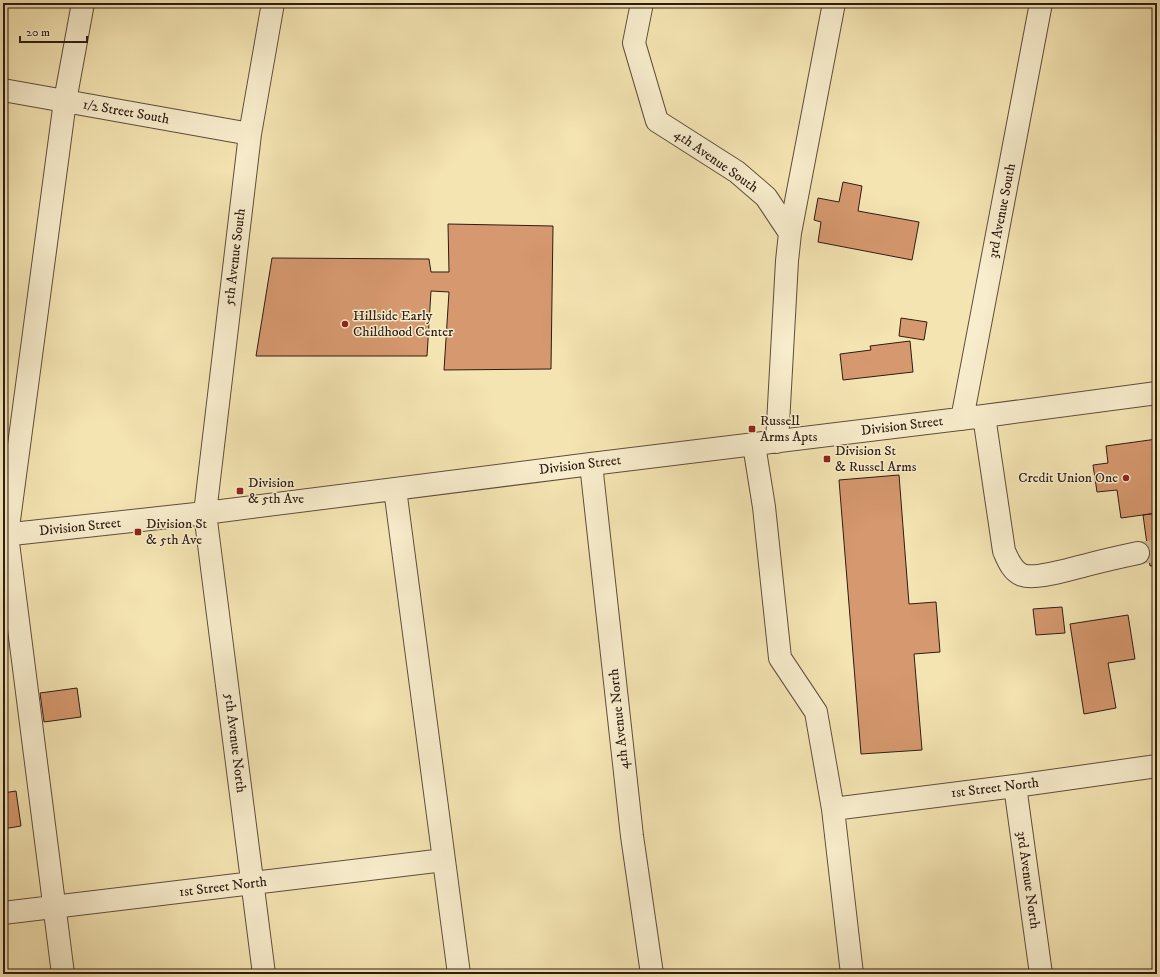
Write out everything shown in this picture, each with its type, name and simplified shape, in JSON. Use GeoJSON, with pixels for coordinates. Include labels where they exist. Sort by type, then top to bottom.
{"type":"FeatureCollection","features":[{"type":"Feature","properties":{"kind":"street"},"geometry":{"type":"LineString","coordinates":[[63,974],[5,535],[65,101],[83,3]]}},
{"type":"Feature","properties":{"kind":"street","name":"5th Avenue South"},"geometry":{"type":"LineString","coordinates":[[205,513],[250,134],[273,3]]}},
{"type":"Feature","properties":{"kind":"street","name":"4th Avenue South"},"geometry":{"type":"LineString","coordinates":[[642,3],[634,43],[657,121],[737,172],[766,196],[790,233]]}},
{"type":"Feature","properties":{"kind":"street"},"geometry":{"type":"LineString","coordinates":[[777,442],[787,261],[790,233],[834,3]]}},
{"type":"Feature","properties":{"kind":"street","name":"3rd Avenue South"},"geometry":{"type":"LineString","coordinates":[[962,419],[1041,3]]}},
{"type":"Feature","properties":{"kind":"street","name":"1/2 Street South"},"geometry":{"type":"LineString","coordinates":[[3,90],[250,134]]}},
{"type":"Feature","properties":{"kind":"street","name":"Division Street"},"geometry":{"type":"LineString","coordinates":[[5,535],[205,513],[962,419],[1157,393]]}},
{"type":"Feature","properties":{"kind":"street"},"geometry":{"type":"LineString","coordinates":[[984,416],[1004,551],[1008,562],[1014,569],[1022,575],[1031,576],[1053,573],[1138,553]]}},
{"type":"Feature","properties":{"kind":"street"},"geometry":{"type":"LineString","coordinates":[[754,444],[764,507],[780,658],[816,712],[833,809],[852,974]]}},
{"type":"Feature","properties":{"kind":"street","name":"4th Avenue North"},"geometry":{"type":"LineString","coordinates":[[591,464],[632,836],[652,974]]}},
{"type":"Feature","properties":{"kind":"street"},"geometry":{"type":"LineString","coordinates":[[396,489],[459,974]]}},
{"type":"Feature","properties":{"kind":"street","name":"5th Avenue North"},"geometry":{"type":"LineString","coordinates":[[205,513],[264,974]]}},
{"type":"Feature","properties":{"kind":"street","name":"1st Street North"},"geometry":{"type":"LineString","coordinates":[[833,809],[1157,766]]}},
{"type":"Feature","properties":{"kind":"street","name":"3rd Avenue North"},"geometry":{"type":"LineString","coordinates":[[1015,786],[1041,974]]}},
{"type":"Feature","properties":{"kind":"street","name":"1st Street North"},"geometry":{"type":"LineString","coordinates":[[3,913],[444,860]]}},
{"type":"Feature","properties":{"kind":"building"},"geometry":{"type":"Polygon","coordinates":[[[843,182],[862,186],[858,211],[919,222],[912,260],[818,242],[821,222],[814,220],[818,198],[839,202],[843,182]]]}},
{"type":"Feature","properties":{"kind":"building","name":"Hillside Early Childhood Center"},"geometry":{"type":"Polygon","coordinates":[[[448,224],[553,226],[551,369],[444,370],[449,292],[431,291],[427,356],[256,356],[272,258],[429,259],[431,272],[449,272],[448,224]]]}},
{"type":"Feature","properties":{"kind":"building"},"geometry":{"type":"Polygon","coordinates":[[[901,318],[927,322],[924,340],[899,336],[901,318]]]}},
{"type":"Feature","properties":{"kind":"building"},"geometry":{"type":"Polygon","coordinates":[[[910,341],[913,372],[843,380],[840,354],[871,350],[870,346],[910,341]]]}},
{"type":"Feature","properties":{"kind":"building","name":"Credit Union One"},"geometry":{"type":"Polygon","coordinates":[[[1157,439],[1157,513],[1121,518],[1117,490],[1097,492],[1093,465],[1108,463],[1106,446],[1157,439]]]}},
{"type":"Feature","properties":{"kind":"building"},"geometry":{"type":"Polygon","coordinates":[[[899,475],[909,604],[936,602],[940,652],[914,654],[922,750],[861,754],[839,480],[899,475]]]}},
{"type":"Feature","properties":{"kind":"building"},"geometry":{"type":"Polygon","coordinates":[[[1157,513],[1157,565],[1150,566],[1143,515],[1157,513]]]}},
{"type":"Feature","properties":{"kind":"building"},"geometry":{"type":"Polygon","coordinates":[[[1062,607],[1065,633],[1036,635],[1033,609],[1062,607]]]}},
{"type":"Feature","properties":{"kind":"building"},"geometry":{"type":"Polygon","coordinates":[[[1128,615],[1135,659],[1108,663],[1116,708],[1084,714],[1070,624],[1128,615]]]}},
{"type":"Feature","properties":{"kind":"building"},"geometry":{"type":"Polygon","coordinates":[[[77,688],[81,717],[44,722],[40,693],[77,688]]]}},
{"type":"Feature","properties":{"kind":"building"},"geometry":{"type":"Polygon","coordinates":[[[16,791],[21,826],[3,829],[3,793],[16,791]]]}},
{"type":"Feature","properties":{"kind":"tunnel"},"geometry":{"type":"LineString","coordinates":[[1138,553],[1157,551]]}},
{"type":"Feature","properties":{"kind":"place","name":"Hillside Early Childhood Center"},"geometry":{"type":"Point","coordinates":[345,324]}},
{"type":"Feature","properties":{"kind":"place","name":"Russell Arms Apts"},"geometry":{"type":"Point","coordinates":[752,429]}},
{"type":"Feature","properties":{"kind":"place","name":"Division St & Russel Arms"},"geometry":{"type":"Point","coordinates":[827,459]}},
{"type":"Feature","properties":{"kind":"place","name":"Credit Union One"},"geometry":{"type":"Point","coordinates":[1126,478]}},
{"type":"Feature","properties":{"kind":"place","name":"Division & 5th Ave"},"geometry":{"type":"Point","coordinates":[240,491]}},
{"type":"Feature","properties":{"kind":"place","name":"Division St & 5th Ave"},"geometry":{"type":"Point","coordinates":[138,532]}}]}
